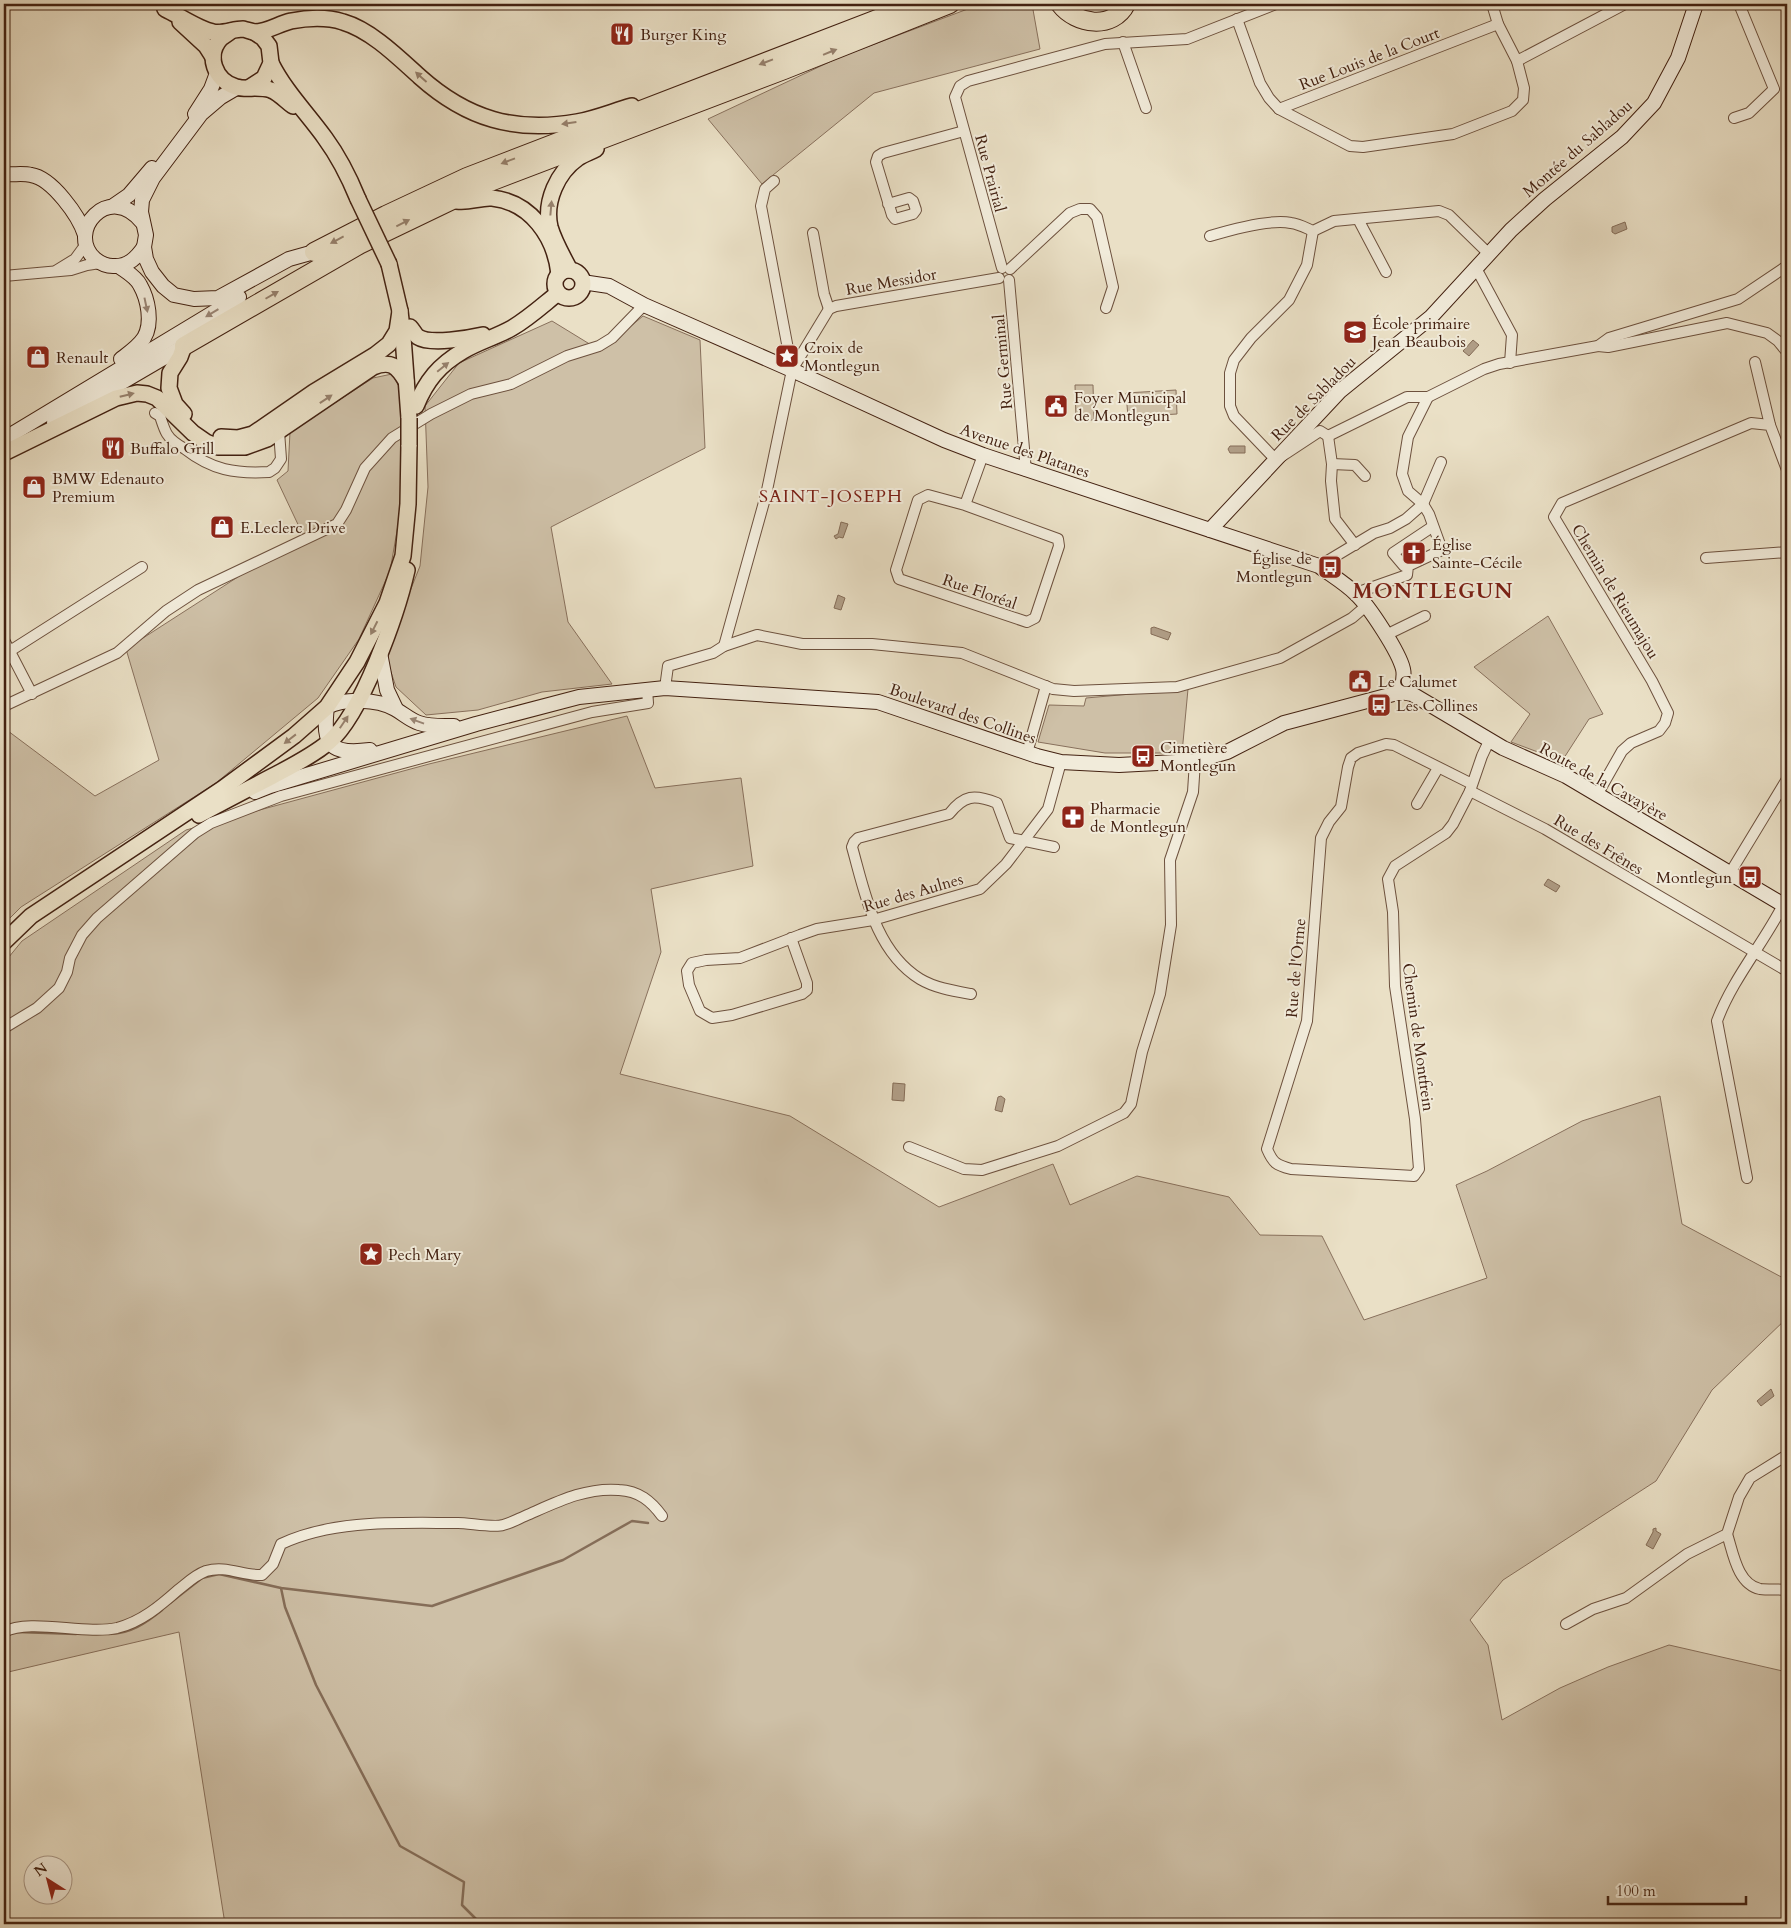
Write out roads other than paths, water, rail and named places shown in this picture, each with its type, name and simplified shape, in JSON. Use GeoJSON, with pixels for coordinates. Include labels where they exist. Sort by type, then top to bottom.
{"type":"FeatureCollection","features":[{"type":"Feature","properties":{"kind":"highway"},"geometry":{"type":"LineString","coordinates":[[860,26],[875,14],[896,4]]}},
{"type":"Feature","properties":{"kind":"highway"},"geometry":{"type":"LineString","coordinates":[[314,252],[386,214],[466,177],[916,4]]}},
{"type":"Feature","properties":{"kind":"highway"},"geometry":{"type":"LineString","coordinates":[[184,346],[359,245],[499,178],[784,70],[950,4]]}},
{"type":"Feature","properties":{"kind":"highway"},"geometry":{"type":"LineString","coordinates":[[1060,4],[1078,19],[1092,22],[1107,21],[1122,11],[1126,4]]}},
{"type":"Feature","properties":{"kind":"main road"},"geometry":{"type":"LineString","coordinates":[[161,6],[210,31],[231,32]]}},
{"type":"Feature","properties":{"kind":"main road"},"geometry":{"type":"LineString","coordinates":[[161,6],[206,46],[213,57],[217,73],[225,82],[273,91],[308,117]]}},
{"type":"Feature","properties":{"kind":"main road"},"geometry":{"type":"LineString","coordinates":[[254,32],[268,30],[290,22],[316,18],[343,22],[364,32],[396,54],[426,82],[454,103],[482,117],[505,124],[542,127],[579,122],[734,75]]}},
{"type":"Feature","properties":{"kind":"main road"},"geometry":{"type":"LineString","coordinates":[[4,942],[31,916],[129,852],[255,765],[294,736],[327,707],[357,662],[387,603],[403,556],[414,413],[410,328],[404,302],[389,264],[345,169],[325,138],[279,79],[271,63],[269,46],[263,38],[254,32],[242,29],[231,32],[221,38],[216,46],[213,57]]}},
{"type":"Feature","properties":{"kind":"main road"},"geometry":{"type":"LineString","coordinates":[[244,87],[264,78],[271,63]]}},
{"type":"Feature","properties":{"kind":"main road"},"geometry":{"type":"LineString","coordinates":[[565,272],[550,226],[550,210],[553,191],[564,171],[579,157],[708,106],[784,70]]}},
{"type":"Feature","properties":{"kind":"main road"},"geometry":{"type":"LineString","coordinates":[[451,200],[464,202],[476,198],[500,199],[521,208],[531,215],[545,230],[565,272]]}},
{"type":"Feature","properties":{"kind":"main road"},"geometry":{"type":"LineString","coordinates":[[389,264],[400,311],[406,381],[414,413]]}},
{"type":"Feature","properties":{"kind":"main road"},"geometry":{"type":"LineString","coordinates":[[565,272],[581,276],[582,289],[576,296],[567,298],[558,293],[555,286],[565,272]]}},
{"type":"Feature","properties":{"kind":"main road"},"geometry":{"type":"LineString","coordinates":[[414,413],[423,388],[445,364],[463,351],[511,329],[531,316],[558,293]]}},
{"type":"Feature","properties":{"kind":"main road"},"geometry":{"type":"LineString","coordinates":[[184,346],[180,357],[170,373],[170,388],[175,404],[205,433],[238,438],[269,431],[314,392],[375,355],[389,344],[397,331],[400,311]]}},
{"type":"Feature","properties":{"kind":"main road"},"geometry":{"type":"LineString","coordinates":[[410,328],[418,337],[428,340],[469,338],[511,329]]}},
{"type":"Feature","properties":{"kind":"main road"},"geometry":{"type":"LineString","coordinates":[[4,452],[116,398],[137,392],[157,398],[193,433],[218,447],[245,447],[383,363],[399,369],[406,381]]}},
{"type":"Feature","properties":{"kind":"main road"},"geometry":{"type":"LineString","coordinates":[[129,852],[300,761],[329,742],[342,727],[358,702],[380,652],[402,593],[412,547],[418,506],[413,442]]}},
{"type":"Feature","properties":{"kind":"street"},"geometry":{"type":"LineString","coordinates":[[1146,108],[1123,42],[1170,42],[1187,39],[1276,4]]}},
{"type":"Feature","properties":{"kind":"street"},"geometry":{"type":"LineString","coordinates":[[1237,19],[1260,83],[1269,98],[1279,109],[1350,146],[1363,147],[1453,134],[1512,111],[1523,100],[1524,88],[1517,61],[1498,24],[1492,4]]}},
{"type":"Feature","properties":{"kind":"street"},"geometry":{"type":"LineString","coordinates":[[1517,61],[1624,4]]}},
{"type":"Feature","properties":{"kind":"street","name":"Montée du Sabladou"},"geometry":{"type":"LineString","coordinates":[[1488,254],[1545,198],[1622,137],[1654,103],[1678,58],[1696,4]]}},
{"type":"Feature","properties":{"kind":"street"},"geometry":{"type":"LineString","coordinates":[[1734,118],[1749,113],[1774,89],[1740,4]]}},
{"type":"Feature","properties":{"kind":"street","name":"Rue Louis de la Court"},"geometry":{"type":"LineString","coordinates":[[1279,109],[1498,24]]}},
{"type":"Feature","properties":{"kind":"street","name":"Rue Prairial"},"geometry":{"type":"LineString","coordinates":[[1005,274],[955,96],[960,86],[977,78],[1105,44],[1123,42]]}},
{"type":"Feature","properties":{"kind":"street"},"geometry":{"type":"LineString","coordinates":[[54,272],[75,259],[85,239],[89,222],[98,212],[113,206],[129,195],[173,144],[211,89],[217,73]]}},
{"type":"Feature","properties":{"kind":"street"},"geometry":{"type":"LineString","coordinates":[[244,87],[221,97],[201,114],[152,178],[142,200],[142,222],[146,235],[144,248],[146,260],[152,272],[163,286],[174,295],[194,299],[218,298],[289,259],[314,252]]}},
{"type":"Feature","properties":{"kind":"street"},"geometry":{"type":"LineString","coordinates":[[888,204],[876,162],[878,156],[964,131]]}},
{"type":"Feature","properties":{"kind":"street"},"geometry":{"type":"LineString","coordinates":[[4,174],[32,175],[44,180],[68,204],[82,224],[91,255],[100,263],[120,267],[130,263],[144,248]]}},
{"type":"Feature","properties":{"kind":"street"},"geometry":{"type":"LineString","coordinates":[[724,646],[766,495],[792,370],[761,206],[765,189],[774,181]]}},
{"type":"Feature","properties":{"kind":"street"},"geometry":{"type":"LineString","coordinates":[[68,204],[82,210],[98,212]]}},
{"type":"Feature","properties":{"kind":"street"},"geometry":{"type":"LineString","coordinates":[[113,206],[130,210],[142,222]]}},
{"type":"Feature","properties":{"kind":"street"},"geometry":{"type":"LineString","coordinates":[[1005,274],[1070,213],[1080,208],[1090,209],[1097,217],[1113,287],[1106,308]]}},
{"type":"Feature","properties":{"kind":"street"},"geometry":{"type":"LineString","coordinates":[[1210,236],[1232,230],[1276,223],[1290,223],[1314,231],[1334,221],[1439,211],[1449,215],[1488,254]]}},
{"type":"Feature","properties":{"kind":"street"},"geometry":{"type":"LineString","coordinates":[[1358,219],[1386,272]]}},
{"type":"Feature","properties":{"kind":"street"},"geometry":{"type":"LineString","coordinates":[[1314,231],[1307,265],[1289,300],[1251,338],[1234,360],[1230,373],[1229,401],[1234,416],[1276,460],[1320,431],[1328,436],[1336,519],[1355,545]]}},
{"type":"Feature","properties":{"kind":"street"},"geometry":{"type":"LineString","coordinates":[[813,233],[824,294],[829,309]]}},
{"type":"Feature","properties":{"kind":"street"},"geometry":{"type":"LineString","coordinates":[[4,439],[314,252]]}},
{"type":"Feature","properties":{"kind":"street","name":"Rue de Sabladou"},"geometry":{"type":"LineString","coordinates":[[1210,530],[1340,391],[1432,317],[1488,254]]}},
{"type":"Feature","properties":{"kind":"street"},"geometry":{"type":"LineString","coordinates":[[4,276],[71,270],[100,263]]}},
{"type":"Feature","properties":{"kind":"street"},"geometry":{"type":"LineString","coordinates":[[1598,346],[1609,338],[1738,299],[1787,266]]}},
{"type":"Feature","properties":{"kind":"street"},"geometry":{"type":"LineString","coordinates":[[36,419],[103,373],[133,350],[144,337],[149,321],[146,300],[140,284],[120,267]]}},
{"type":"Feature","properties":{"kind":"street"},"geometry":{"type":"LineString","coordinates":[[1476,268],[1512,335],[1510,363]]}},
{"type":"Feature","properties":{"kind":"street","name":"Rue Messidor"},"geometry":{"type":"LineString","coordinates":[[792,370],[829,309],[836,306],[1005,274]]}},
{"type":"Feature","properties":{"kind":"street","name":"Rue Germinal"},"geometry":{"type":"LineString","coordinates":[[1005,274],[1026,471]]}},
{"type":"Feature","properties":{"kind":"street","name":"Avenue des Platanes"},"geometry":{"type":"LineString","coordinates":[[583,284],[609,286],[644,305],[944,440],[982,455],[1319,566],[1356,594],[1386,635],[1403,667],[1404,676],[1401,692]]}},
{"type":"Feature","properties":{"kind":"street"},"geometry":{"type":"LineString","coordinates":[[4,706],[117,653],[166,611],[198,590],[337,524],[346,510],[365,468],[392,438],[431,414],[471,394],[511,384],[567,356],[599,346],[612,338],[644,305]]}},
{"type":"Feature","properties":{"kind":"street"},"geometry":{"type":"LineString","coordinates":[[1328,436],[1407,397],[1428,397],[1498,364],[1598,346],[1608,347],[1728,323],[1767,333],[1778,341],[1787,352]]}},
{"type":"Feature","properties":{"kind":"street"},"geometry":{"type":"LineString","coordinates":[[4,452],[184,346]]}},
{"type":"Feature","properties":{"kind":"street"},"geometry":{"type":"LineString","coordinates":[[1755,362],[1770,425],[1787,470]]}},
{"type":"Feature","properties":{"kind":"street"},"geometry":{"type":"LineString","coordinates":[[1428,397],[1408,437],[1402,474],[1408,491],[1423,504],[1429,514],[1432,527],[1442,550],[1408,566],[1404,566],[1394,553],[1432,527]]}},
{"type":"Feature","properties":{"kind":"street"},"geometry":{"type":"LineString","coordinates":[[155,413],[160,416],[166,433],[172,440],[200,461],[210,465],[246,474],[269,472],[275,468],[281,459]]}},
{"type":"Feature","properties":{"kind":"street","name":"Chemin de Rieumajou"},"geometry":{"type":"LineString","coordinates":[[1596,795],[1622,751],[1631,744],[1659,731],[1665,723],[1668,712],[1652,681],[1554,517],[1562,503],[1751,423],[1770,425]]}},
{"type":"Feature","properties":{"kind":"street"},"geometry":{"type":"LineString","coordinates":[[269,431],[281,459]]}},
{"type":"Feature","properties":{"kind":"street"},"geometry":{"type":"LineString","coordinates":[[269,431],[281,459]]}},
{"type":"Feature","properties":{"kind":"street"},"geometry":{"type":"LineString","coordinates":[[965,505],[982,455]]}},
{"type":"Feature","properties":{"kind":"street"},"geometry":{"type":"LineString","coordinates":[[1319,566],[1374,533],[1390,528],[1423,504],[1440,462]]}},
{"type":"Feature","properties":{"kind":"street"},"geometry":{"type":"LineString","coordinates":[[1332,464],[1355,465],[1365,476]]}},
{"type":"Feature","properties":{"kind":"street","name":"Rue Floréal"},"geometry":{"type":"LineString","coordinates":[[928,494],[965,505],[1058,539],[1059,546],[1035,618],[1027,622],[899,579],[896,570],[918,500],[928,494]]}},
{"type":"Feature","properties":{"kind":"street"},"geometry":{"type":"LineString","coordinates":[[1706,558],[1787,552]]}},
{"type":"Feature","properties":{"kind":"street"},"geometry":{"type":"LineString","coordinates":[[1356,594],[1407,575],[1408,566]]}},
{"type":"Feature","properties":{"kind":"street"},"geometry":{"type":"LineString","coordinates":[[10,651],[142,567]]}},
{"type":"Feature","properties":{"kind":"street"},"geometry":{"type":"LineString","coordinates":[[665,688],[668,666],[713,653],[724,646],[757,635],[802,644],[872,644],[962,653],[1046,686],[1074,692],[1177,687],[1280,658],[1352,618],[1366,606]]}},
{"type":"Feature","properties":{"kind":"street"},"geometry":{"type":"LineString","coordinates":[[1386,635],[1426,616]]}},
{"type":"Feature","properties":{"kind":"street"},"geometry":{"type":"LineString","coordinates":[[4,640],[32,694]]}},
{"type":"Feature","properties":{"kind":"street"},"geometry":{"type":"LineString","coordinates":[[380,652],[387,690],[396,710]]}},
{"type":"Feature","properties":{"kind":"street"},"geometry":{"type":"LineString","coordinates":[[1027,753],[1046,686]]}},
{"type":"Feature","properties":{"kind":"street","name":"Boulevard des Collines"},"geometry":{"type":"LineString","coordinates":[[476,724],[578,697],[665,688],[878,702],[1027,753],[1061,762],[1118,765],[1195,761],[1228,752],[1284,723],[1401,692]]}},
{"type":"Feature","properties":{"kind":"street"},"geometry":{"type":"LineString","coordinates":[[4,1028],[37,1008],[59,988],[67,972],[70,958],[97,918],[195,833],[211,823],[281,796],[584,714],[648,703],[647,689]]}},
{"type":"Feature","properties":{"kind":"street","name":"Route de la Cavayère"},"geometry":{"type":"LineString","coordinates":[[1401,692],[1412,694],[1503,748],[1566,776],[1785,906]]}},
{"type":"Feature","properties":{"kind":"street"},"geometry":{"type":"LineString","coordinates":[[397,748],[388,747],[349,752],[338,749],[329,742],[324,727],[327,707],[336,703],[385,704],[407,718],[421,724],[437,727],[476,724]]}},
{"type":"Feature","properties":{"kind":"street"},"geometry":{"type":"LineString","coordinates":[[196,816],[270,786],[476,724]]}},
{"type":"Feature","properties":{"kind":"street","name":"Chemin de Montfrein"},"geometry":{"type":"LineString","coordinates":[[1419,1169],[1416,1120],[1395,986],[1394,912],[1388,879],[1395,866],[1446,832],[1454,824],[1471,788],[1490,739]]}},
{"type":"Feature","properties":{"kind":"street","name":"Rue de l'Orme"},"geometry":{"type":"LineString","coordinates":[[1419,1169],[1414,1176],[1291,1169],[1277,1166],[1267,1149],[1307,1021],[1321,838],[1329,822],[1341,807],[1351,758],[1358,753],[1386,744],[1394,745],[1471,788]]}},
{"type":"Feature","properties":{"kind":"street"},"geometry":{"type":"LineString","coordinates":[[909,1147],[964,1169],[982,1170],[1058,1146],[1124,1113],[1131,1104],[1143,1050],[1160,994],[1171,925],[1170,860],[1193,792],[1195,761]]}},
{"type":"Feature","properties":{"kind":"street","name":"Rue des Aulnes"},"geometry":{"type":"LineString","coordinates":[[791,938],[807,983],[807,990],[802,994],[732,1015],[712,1018],[700,1012],[687,971],[692,964],[706,960],[740,958],[791,938],[818,930],[874,920],[980,889],[1025,842],[1048,810],[1061,762]]}},
{"type":"Feature","properties":{"kind":"street"},"geometry":{"type":"LineString","coordinates":[[1418,804],[1438,768]]}},
{"type":"Feature","properties":{"kind":"street"},"geometry":{"type":"LineString","coordinates":[[1730,873],[1787,779]]}},
{"type":"Feature","properties":{"kind":"street","name":"Rue des Frênes"},"geometry":{"type":"LineString","coordinates":[[1471,788],[1545,829],[1755,954],[1787,971]]}},
{"type":"Feature","properties":{"kind":"street"},"geometry":{"type":"LineString","coordinates":[[971,994],[940,988],[920,979],[892,953],[874,920],[852,847],[854,842],[858,838],[949,814],[957,803],[972,797],[982,797],[997,803],[1010,838],[1054,847]]}},
{"type":"Feature","properties":{"kind":"street"},"geometry":{"type":"LineString","coordinates":[[1747,1178],[1717,1021],[1724,1002],[1785,906]]}},
{"type":"Feature","properties":{"kind":"street"},"geometry":{"type":"LineString","coordinates":[[1787,1455],[1750,1478],[1739,1497],[1727,1534],[1743,1579],[1750,1585],[1760,1589],[1787,1590]]}},
{"type":"Feature","properties":{"kind":"street"},"geometry":{"type":"LineString","coordinates":[[4,1630],[20,1626],[79,1630],[115,1628],[132,1623],[156,1608],[192,1579],[207,1571],[224,1569],[251,1576],[262,1575],[273,1564],[281,1544],[293,1538],[354,1524],[463,1523],[502,1526],[578,1494],[604,1489],[621,1490],[642,1495],[653,1503],[662,1516]]}},
{"type":"Feature","properties":{"kind":"street"},"geometry":{"type":"LineString","coordinates":[[1566,1624],[1593,1609],[1626,1598],[1687,1554],[1727,1534]]}},
{"type":"Feature","properties":{"kind":"waterway"},"geometry":{"type":"LineString","coordinates":[[170,1603],[202,1578],[219,1574],[281,1588],[432,1606],[563,1560],[632,1521],[648,1523]]}},
{"type":"Feature","properties":{"kind":"waterway"},"geometry":{"type":"LineString","coordinates":[[281,1588],[285,1607],[316,1685],[400,1846],[464,1882],[462,1905],[481,1924]]}},
{"type":"Feature","properties":{"kind":"waterway"},"geometry":{"type":"LineString","coordinates":[[109,1634],[131,1630],[162,1610]]}},
{"type":"Feature","properties":{"kind":"waterway"},"geometry":{"type":"LineString","coordinates":[[17,1632],[76,1634]]}},
{"type":"Feature","properties":{"kind":"place","name":"Burger King"},"geometry":{"type":"Point","coordinates":[622,34]}},
{"type":"Feature","properties":{"kind":"place","name":"École primaire Jean Beaubois"},"geometry":{"type":"Point","coordinates":[1355,332]}},
{"type":"Feature","properties":{"kind":"place","name":"Croix de Montlegun"},"geometry":{"type":"Point","coordinates":[787,356]}},
{"type":"Feature","properties":{"kind":"place","name":"Renault"},"geometry":{"type":"Point","coordinates":[38,357]}},
{"type":"Feature","properties":{"kind":"place","name":"Foyer Municipal de Montlegun"},"geometry":{"type":"Point","coordinates":[1056,406]}},
{"type":"Feature","properties":{"kind":"place","name":"Buffalo Grill"},"geometry":{"type":"Point","coordinates":[113,448]}},
{"type":"Feature","properties":{"kind":"place","name":"BMW Edenauto Premium"},"geometry":{"type":"Point","coordinates":[34,487]}},
{"type":"Feature","properties":{"kind":"place","name":"E.Leclerc Drive"},"geometry":{"type":"Point","coordinates":[222,527]}},
{"type":"Feature","properties":{"kind":"place","name":"Église Sainte-Cécile"},"geometry":{"type":"Point","coordinates":[1414,553]}},
{"type":"Feature","properties":{"kind":"place","name":"Église de Montlegun"},"geometry":{"type":"Point","coordinates":[1330,567]}},
{"type":"Feature","properties":{"kind":"place","name":"Le Calumet"},"geometry":{"type":"Point","coordinates":[1360,681]}},
{"type":"Feature","properties":{"kind":"place","name":"Les Collines"},"geometry":{"type":"Point","coordinates":[1379,705]}},
{"type":"Feature","properties":{"kind":"place","name":"Cimetière Montlegun"},"geometry":{"type":"Point","coordinates":[1143,756]}},
{"type":"Feature","properties":{"kind":"place","name":"Pharmacie de Montlegun"},"geometry":{"type":"Point","coordinates":[1073,817]}},
{"type":"Feature","properties":{"kind":"place","name":"Montlegun"},"geometry":{"type":"Point","coordinates":[1750,877]}},
{"type":"Feature","properties":{"kind":"place","name":"Pech Mary"},"geometry":{"type":"Point","coordinates":[371,1254]}},
{"type":"Feature","properties":{"kind":"district","name":"SAINT-JOSEPH"},"geometry":{"type":"Point","coordinates":[831,496]}},
{"type":"Feature","properties":{"kind":"district","name":"MONTLEGUN"},"geometry":{"type":"Point","coordinates":[1433,591]}}]}
